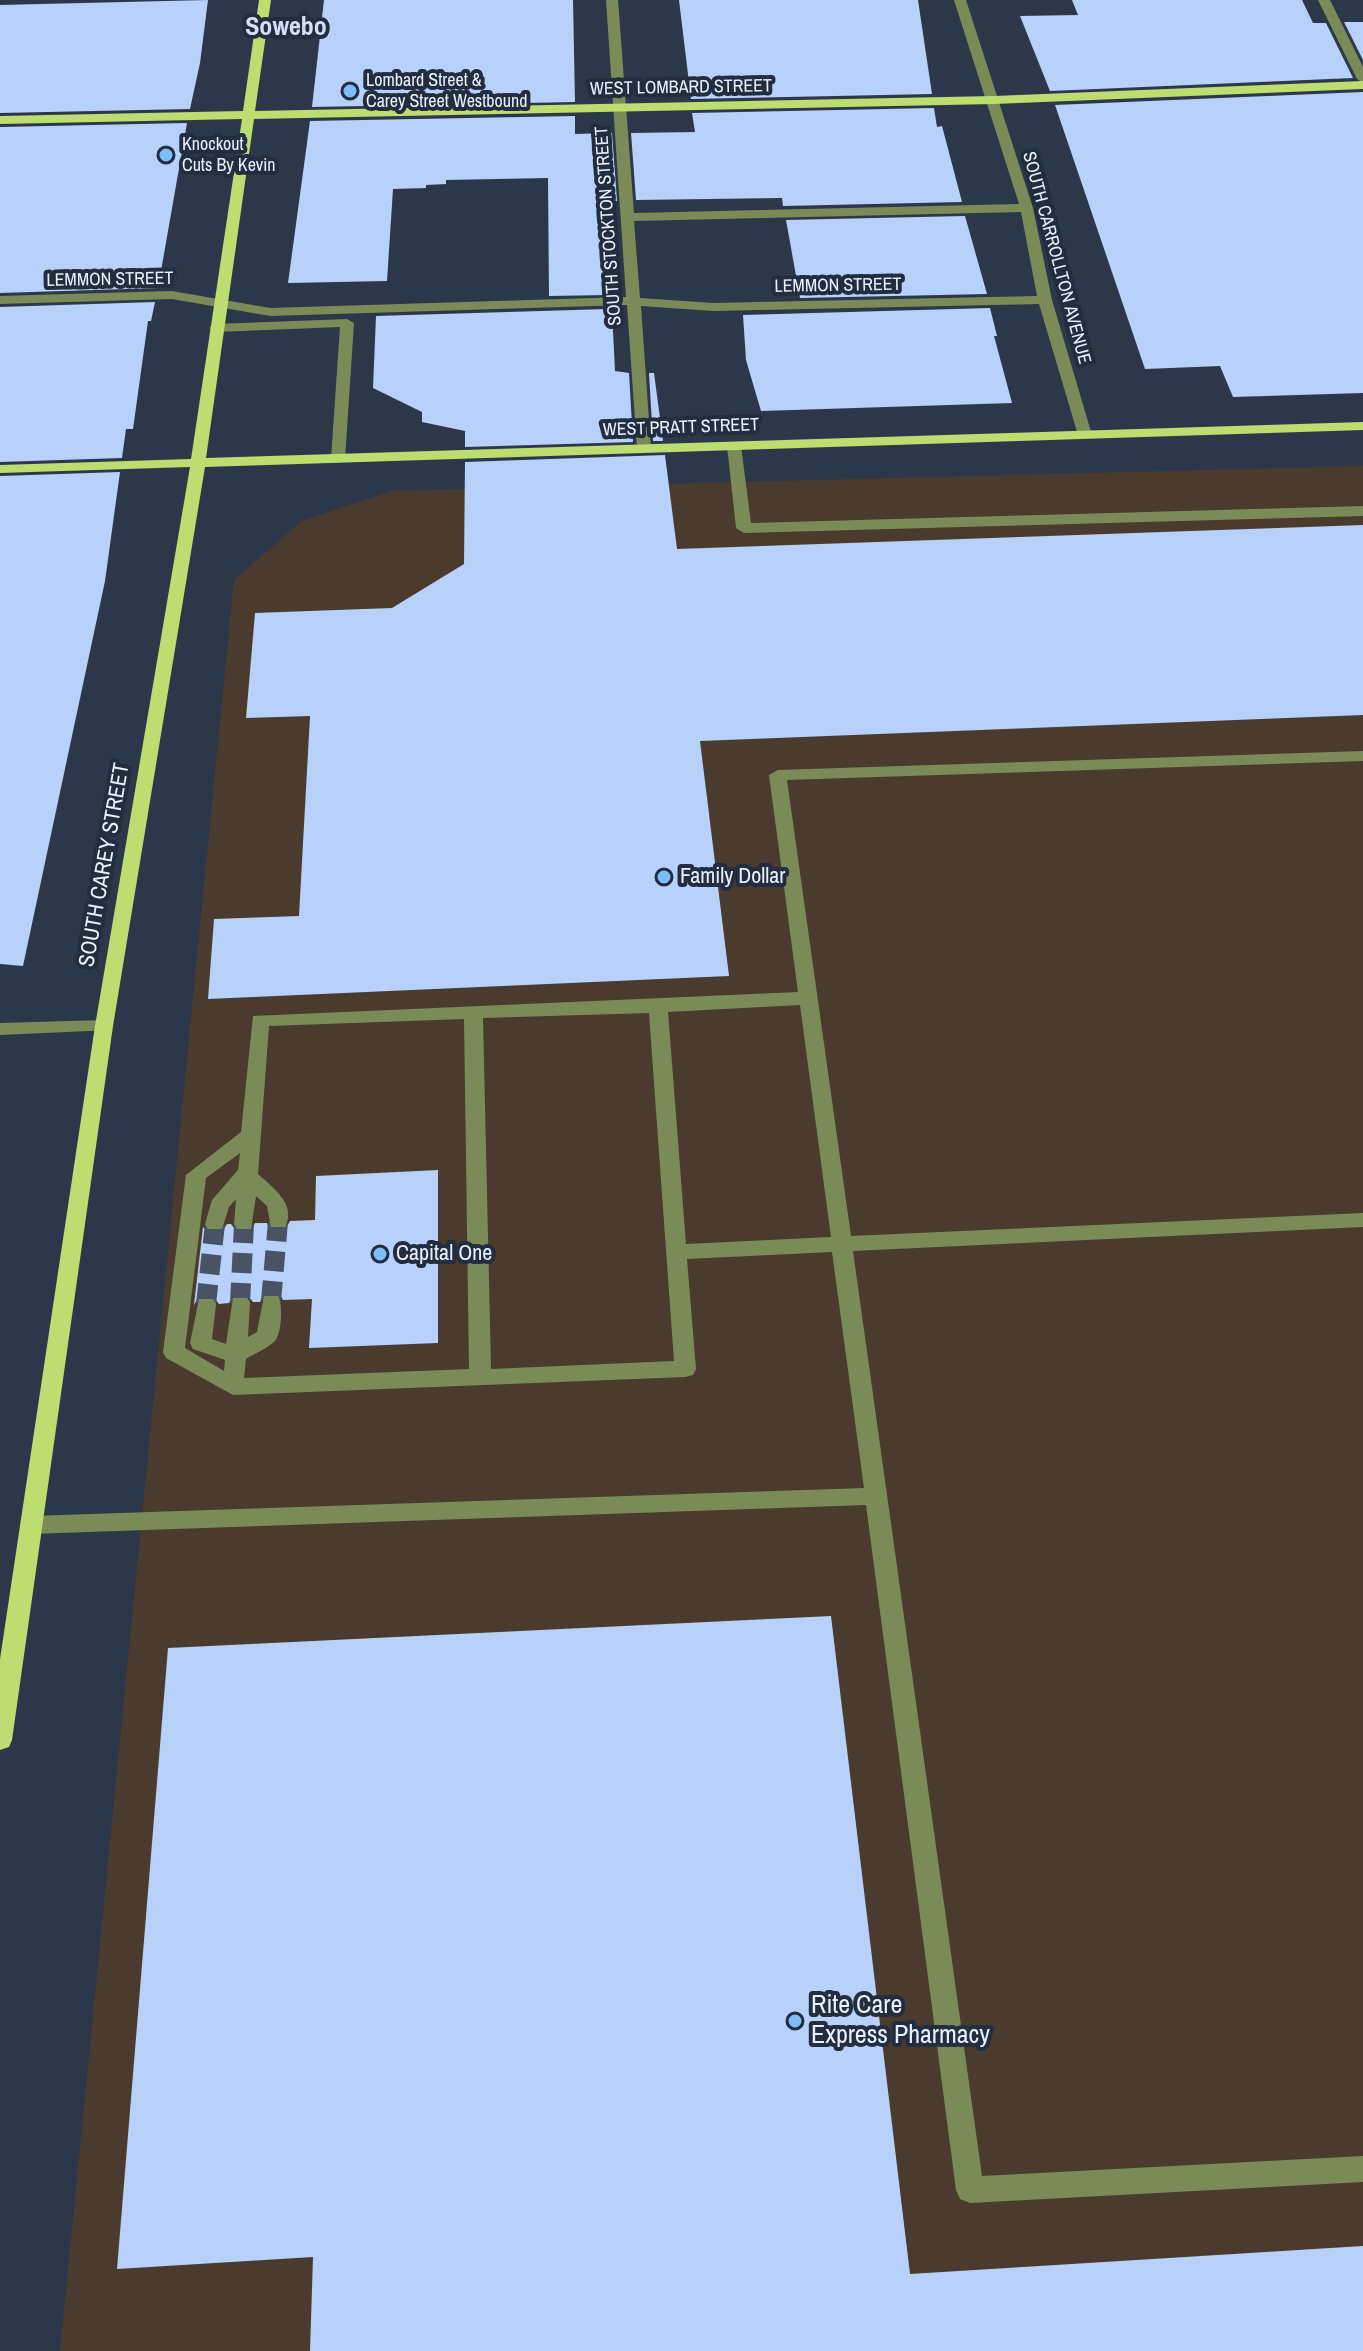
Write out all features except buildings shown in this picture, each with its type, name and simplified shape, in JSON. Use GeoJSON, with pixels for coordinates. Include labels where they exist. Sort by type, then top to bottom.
{"type":"FeatureCollection","features":[{"type":"Feature","properties":{"kind":"main road","name":"SOUTH CAREY STREET"},"geometry":{"type":"LineString","coordinates":[[0,1740],[104,1026],[197,463],[265,0]]}},
{"type":"Feature","properties":{"kind":"main road","name":"WEST LOMBARD STREET"},"geometry":{"type":"LineString","coordinates":[[0,120],[994,100],[1363,85]]}},
{"type":"Feature","properties":{"kind":"main road","name":"WEST PRATT STREET"},"geometry":{"type":"LineString","coordinates":[[0,469],[1363,426]]}},
{"type":"Feature","properties":{"kind":"street","name":"SOUTH STOCKTON STREET"},"geometry":{"type":"LineString","coordinates":[[612,0],[644,449]]}},
{"type":"Feature","properties":{"kind":"street","name":"SOUTH CARROLLTON AVENUE"},"geometry":{"type":"LineString","coordinates":[[960,0],[1027,208],[1045,300],[1085,435]]}},
{"type":"Feature","properties":{"kind":"street"},"geometry":{"type":"LineString","coordinates":[[1324,0],[1363,79]]}},
{"type":"Feature","properties":{"kind":"street"},"geometry":{"type":"LineString","coordinates":[[628,217],[1027,208]]}},
{"type":"Feature","properties":{"kind":"street","name":"LEMMON STREET"},"geometry":{"type":"LineString","coordinates":[[0,300],[172,295],[270,312],[632,301],[713,307],[1045,300]]}},
{"type":"Feature","properties":{"kind":"street"},"geometry":{"type":"LineString","coordinates":[[216,328],[347,323],[338,459]]}},
{"type":"Feature","properties":{"kind":"street"},"geometry":{"type":"LineString","coordinates":[[734,446],[744,528],[1363,511]]}},
{"type":"Feature","properties":{"kind":"street"},"geometry":{"type":"LineString","coordinates":[[1363,756],[778,775],[970,2190],[1363,2169]]}},
{"type":"Feature","properties":{"kind":"street"},"geometry":{"type":"LineString","coordinates":[[244,1224],[260,1020],[809,998]]}},
{"type":"Feature","properties":{"kind":"street"},"geometry":{"type":"LineString","coordinates":[[250,1136],[196,1175],[174,1352],[233,1387],[685,1369],[658,1006]]}},
{"type":"Feature","properties":{"kind":"street"},"geometry":{"type":"LineString","coordinates":[[473,1012],[480,1377]]}},
{"type":"Feature","properties":{"kind":"street"},"geometry":{"type":"LineString","coordinates":[[0,1029],[104,1026]]}},
{"type":"Feature","properties":{"kind":"street"},"geometry":{"type":"LineString","coordinates":[[246,1174],[277,1204],[278,1222]]}},
{"type":"Feature","properties":{"kind":"street"},"geometry":{"type":"LineString","coordinates":[[215,1224],[219,1205],[246,1174]]}},
{"type":"Feature","properties":{"kind":"street"},"geometry":{"type":"LineString","coordinates":[[676,1252],[1363,1220]]}},
{"type":"Feature","properties":{"kind":"street"},"geometry":{"type":"LineString","coordinates":[[235,1355],[267,1336],[271,1301]]}},
{"type":"Feature","properties":{"kind":"street"},"geometry":{"type":"LineString","coordinates":[[233,1387],[240,1303]]}},
{"type":"Feature","properties":{"kind":"street"},"geometry":{"type":"LineString","coordinates":[[206,1304],[201,1343],[235,1355]]}},
{"type":"Feature","properties":{"kind":"street"},"geometry":{"type":"LineString","coordinates":[[31,1525],[876,1496]]}},
{"type":"Feature","properties":{"kind":"shaded area"},"geometry":{"type":"Polygon","coordinates":[[[1363,466],[1363,2351],[60,2351],[234,580],[302,521],[392,491],[1363,466]]]}},
{"type":"Feature","properties":{"kind":"tunnel"},"geometry":{"type":"LineString","coordinates":[[271,1301],[278,1222]]}},
{"type":"Feature","properties":{"kind":"tunnel"},"geometry":{"type":"LineString","coordinates":[[206,1304],[215,1224]]}},
{"type":"Feature","properties":{"kind":"tunnel"},"geometry":{"type":"LineString","coordinates":[[240,1303],[244,1224]]}},
{"type":"Feature","properties":{"kind":"place","name":"Lombard Street & Carey Street Westbound"},"geometry":{"type":"Point","coordinates":[350,91]}},
{"type":"Feature","properties":{"kind":"place","name":"Knockout Cuts By Kevin"},"geometry":{"type":"Point","coordinates":[166,155]}},
{"type":"Feature","properties":{"kind":"place","name":"Family Dollar"},"geometry":{"type":"Point","coordinates":[664,877]}},
{"type":"Feature","properties":{"kind":"place","name":"Capital One"},"geometry":{"type":"Point","coordinates":[380,1254]}},
{"type":"Feature","properties":{"kind":"place","name":"Rite Care Express Pharmacy"},"geometry":{"type":"Point","coordinates":[795,2021]}},
{"type":"Feature","properties":{"kind":"district","name":"Sowebo"},"geometry":{"type":"Point","coordinates":[286,28]}}]}
